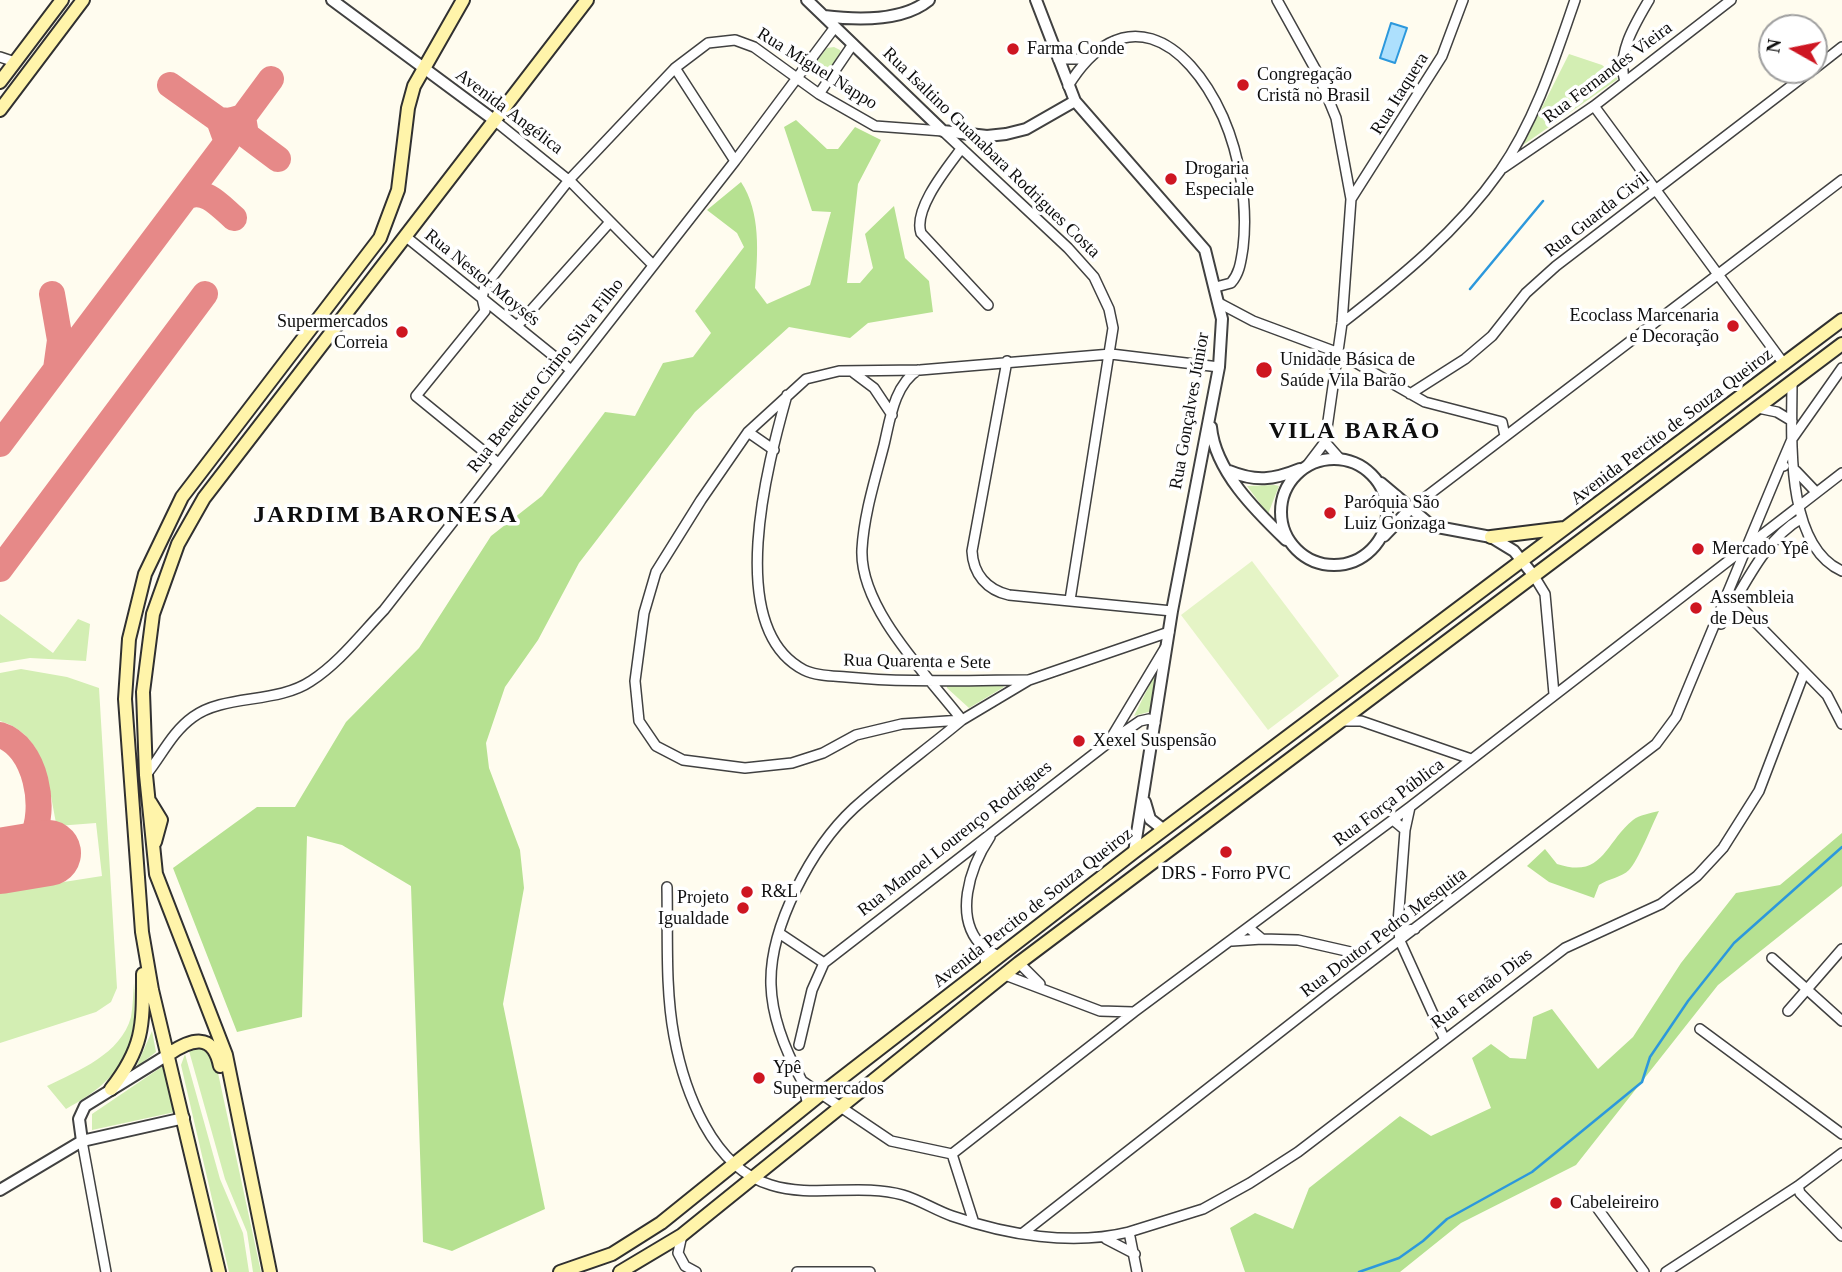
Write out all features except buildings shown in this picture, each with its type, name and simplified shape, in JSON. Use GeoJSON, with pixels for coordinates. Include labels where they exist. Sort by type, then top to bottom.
{"type":"FeatureCollection","features":[{"type":"Feature","properties":{"kind":"main road"},"geometry":{"type":"LineString","coordinates":[[0,82],[62,0]]}},
{"type":"Feature","properties":{"kind":"main road"},"geometry":{"type":"LineString","coordinates":[[0,110],[83,0]]}},
{"type":"Feature","properties":{"kind":"main road"},"geometry":{"type":"LineString","coordinates":[[111,1089],[134,1056],[143,1027],[142,932],[125,699],[129,639],[145,574],[182,497],[380,238],[398,190],[408,108],[422,69],[463,0]]}},
{"type":"Feature","properties":{"kind":"main road"},"geometry":{"type":"LineString","coordinates":[[270,1272],[226,1055],[156,874],[145,751],[145,661],[153,614],[178,544],[204,498],[587,0]]}},
{"type":"Feature","properties":{"kind":"main road"},"geometry":{"type":"LineString","coordinates":[[15,62],[32,68]]}},
{"type":"Feature","properties":{"kind":"main road","name":"Avenida Percito de Souza Queiroz"},"geometry":{"type":"LineString","coordinates":[[560,1272],[612,1254],[637,1240],[1134,852],[1842,320]]}},
{"type":"Feature","properties":{"kind":"main road","name":"Avenida Percito de Souza Queiroz"},"geometry":{"type":"LineString","coordinates":[[620,1272],[682,1235],[1019,963],[1842,344]]}},
{"type":"Feature","properties":{"kind":"main road"},"geometry":{"type":"LineString","coordinates":[[1491,537],[1568,527]]}},
{"type":"Feature","properties":{"kind":"main road"},"geometry":{"type":"LineString","coordinates":[[1164,830],[1172,834],[1194,831]]}},
{"type":"Feature","properties":{"kind":"main road"},"geometry":{"type":"LineString","coordinates":[[1019,963],[1026,942],[1067,910],[1075,898]]}},
{"type":"Feature","properties":{"kind":"main road"},"geometry":{"type":"LineString","coordinates":[[142,932],[152,990],[219,1272]]}},
{"type":"Feature","properties":{"kind":"main road"},"geometry":{"type":"LineString","coordinates":[[169,1054],[184,1043],[201,1041],[209,1044],[218,1055],[239,1146],[251,1177]]}},
{"type":"Feature","properties":{"kind":"main road"},"geometry":{"type":"LineString","coordinates":[[174,1078],[176,1059],[184,1043]]}},
{"type":"Feature","properties":{"kind":"main road"},"geometry":{"type":"LineString","coordinates":[[190,1142],[208,1191],[226,1272]]}},
{"type":"Feature","properties":{"kind":"street","name":"Avenida Angélica"},"geometry":{"type":"LineString","coordinates":[[332,0],[494,120],[569,180],[653,265]]}},
{"type":"Feature","properties":{"kind":"street","name":"Rua Isaltino Guanabara Rodrigues Costa"},"geometry":{"type":"LineString","coordinates":[[807,0],[1068,248],[1094,278],[1110,309],[1114,328],[1111,354],[1070,600]]}},
{"type":"Feature","properties":{"kind":"street"},"geometry":{"type":"LineString","coordinates":[[824,16],[861,19],[904,12],[929,0]]}},
{"type":"Feature","properties":{"kind":"street","name":"Rua Gonçalves Júnior"},"geometry":{"type":"LineString","coordinates":[[1036,0],[1075,101],[1205,250],[1222,319],[1219,367],[1172,611],[1134,852]]}},
{"type":"Feature","properties":{"kind":"street"},"geometry":{"type":"LineString","coordinates":[[1277,0],[1318,74],[1336,118],[1351,199],[1339,353],[1325,442],[1285,491],[1281,512],[1285,533],[1297,550]]}},
{"type":"Feature","properties":{"kind":"street","name":"Rua Itaquera"},"geometry":{"type":"LineString","coordinates":[[1351,199],[1442,55],[1463,0]]}},
{"type":"Feature","properties":{"kind":"street"},"geometry":{"type":"LineString","coordinates":[[1342,323],[1410,269],[1466,214],[1501,169],[1541,95],[1575,0]]}},
{"type":"Feature","properties":{"kind":"street"},"geometry":{"type":"LineString","coordinates":[[1625,82],[1621,70],[1631,31],[1649,0]]}},
{"type":"Feature","properties":{"kind":"street","name":"Rua Fernandes Vieira"},"geometry":{"type":"LineString","coordinates":[[1501,169],[1594,106],[1731,0]]}},
{"type":"Feature","properties":{"kind":"street"},"geometry":{"type":"LineString","coordinates":[[839,31],[861,19]]}},
{"type":"Feature","properties":{"kind":"street"},"geometry":{"type":"LineString","coordinates":[[1068,86],[1082,59],[1110,33],[1139,29],[1172,42],[1195,67],[1229,135],[1240,174],[1244,205],[1244,236],[1238,271],[1231,283],[1216,287]]}},
{"type":"Feature","properties":{"kind":"street","name":"Rua Benedicto Cirino Silva Filho"},"geometry":{"type":"LineString","coordinates":[[160,757],[173,734],[195,715],[211,708],[285,693],[310,682],[332,664],[384,610],[839,31]]}},
{"type":"Feature","properties":{"kind":"street","name":"Rua Miguel Nappo"},"geometry":{"type":"LineString","coordinates":[[498,463],[416,396],[485,311],[482,298],[485,286],[569,180],[675,68],[708,43],[734,40],[754,47],[819,94],[875,126],[987,136],[1006,134],[1026,129],[1075,101]]}},
{"type":"Feature","properties":{"kind":"street"},"geometry":{"type":"LineString","coordinates":[[819,94],[853,44]]}},
{"type":"Feature","properties":{"kind":"street","name":"Rua Guarda Civil"},"geometry":{"type":"LineString","coordinates":[[1828,58],[1842,47]]}},
{"type":"Feature","properties":{"kind":"street"},"geometry":{"type":"LineString","coordinates":[[0,57],[15,62]]}},
{"type":"Feature","properties":{"kind":"street"},"geometry":{"type":"LineString","coordinates":[[1058,59],[1082,59]]}},
{"type":"Feature","properties":{"kind":"street"},"geometry":{"type":"LineString","coordinates":[[675,68],[735,161]]}},
{"type":"Feature","properties":{"kind":"street","name":"Rua Guarda Civil"},"geometry":{"type":"LineString","coordinates":[[1410,394],[1465,359],[1492,336],[1526,293],[1793,84]]}},
{"type":"Feature","properties":{"kind":"street"},"geometry":{"type":"LineString","coordinates":[[1594,106],[1784,364]]}},
{"type":"Feature","properties":{"kind":"street"},"geometry":{"type":"LineString","coordinates":[[961,149],[933,187],[919,227],[921,233],[988,305]]}},
{"type":"Feature","properties":{"kind":"street"},"geometry":{"type":"LineString","coordinates":[[1211,414],[1213,442],[1229,471],[1261,516],[1297,550],[1314,561],[1334,565],[1353,561],[1370,551],[1410,509],[1842,180]]}},
{"type":"Feature","properties":{"kind":"street"},"geometry":{"type":"LineString","coordinates":[[517,326],[610,222]]}},
{"type":"Feature","properties":{"kind":"street","name":"Rua Nestor Moysés"},"geometry":{"type":"LineString","coordinates":[[405,236],[570,370]]}},
{"type":"Feature","properties":{"kind":"street"},"geometry":{"type":"LineString","coordinates":[[1219,303],[1253,321],[1339,353],[1425,402],[1502,422],[1505,436]]}},
{"type":"Feature","properties":{"kind":"street"},"geometry":{"type":"LineString","coordinates":[[962,720],[902,724],[867,732],[823,753],[792,763],[744,768],[704,765],[664,752],[643,730],[639,721],[635,681],[644,613],[656,572],[748,432],[806,379],[824,372],[920,369],[1111,354],[1219,367]]}},
{"type":"Feature","properties":{"kind":"street"},"geometry":{"type":"LineString","coordinates":[[1007,361],[972,558],[979,576],[1002,593],[1172,611]]}},
{"type":"Feature","properties":{"kind":"street"},"geometry":{"type":"LineString","coordinates":[[1731,598],[1746,547],[1791,439],[1842,368]]}},
{"type":"Feature","properties":{"kind":"street"},"geometry":{"type":"LineString","coordinates":[[920,369],[905,382],[892,415],[865,521],[862,552],[864,575],[884,618],[962,720]]}},
{"type":"Feature","properties":{"kind":"street"},"geometry":{"type":"LineString","coordinates":[[852,372],[874,388],[892,415]]}},
{"type":"Feature","properties":{"kind":"street"},"geometry":{"type":"LineString","coordinates":[[1792,382],[1791,439],[1802,519],[1815,550],[1842,571]]}},
{"type":"Feature","properties":{"kind":"street","name":"Rua Quarenta e Sete"},"geometry":{"type":"LineString","coordinates":[[787,395],[762,508],[758,554],[765,626],[779,649],[804,670],[826,675],[879,680],[1029,680]]}},
{"type":"Feature","properties":{"kind":"street"},"geometry":{"type":"LineString","coordinates":[[1758,408],[1777,412],[1792,421]]}},
{"type":"Feature","properties":{"kind":"street"},"geometry":{"type":"LineString","coordinates":[[748,432],[774,450]]}},
{"type":"Feature","properties":{"kind":"street"},"geometry":{"type":"LineString","coordinates":[[1325,442],[1340,459]]}},
{"type":"Feature","properties":{"kind":"street"},"geometry":{"type":"LineString","coordinates":[[1229,471],[1256,480],[1268,480],[1322,460],[1340,459],[1356,463],[1370,472],[1410,509],[1438,528],[1491,537],[1514,551],[1545,594],[1554,694]]}},
{"type":"Feature","properties":{"kind":"street"},"geometry":{"type":"LineString","coordinates":[[1780,467],[1795,468],[1816,492]]}},
{"type":"Feature","properties":{"kind":"street"},"geometry":{"type":"LineString","coordinates":[[1370,472],[1384,494],[1387,514],[1382,534],[1370,551]]}},
{"type":"Feature","properties":{"kind":"street","name":"Rua Força Pública"},"geometry":{"type":"LineString","coordinates":[[952,1154],[1134,1012],[1410,807],[1842,473]]}},
{"type":"Feature","properties":{"kind":"street"},"geometry":{"type":"LineString","coordinates":[[1731,598],[1783,532],[1802,519]]}},
{"type":"Feature","properties":{"kind":"street"},"geometry":{"type":"LineString","coordinates":[[1731,598],[1827,695],[1842,724]]}},
{"type":"Feature","properties":{"kind":"street","name":"Rua Doutor Pedro Mesquita"},"geometry":{"type":"LineString","coordinates":[[1023,1233],[1362,968],[1656,744],[1676,717],[1731,598]]}},
{"type":"Feature","properties":{"kind":"street"},"geometry":{"type":"LineString","coordinates":[[808,1105],[802,1081],[777,1020],[771,985],[779,933],[793,896],[811,864],[852,810],[962,720],[1029,680],[1168,637]]}},
{"type":"Feature","properties":{"kind":"street","name":"Rua Manoel Lourenço Rodrigues"},"geometry":{"type":"LineString","coordinates":[[1108,743],[1168,637]]}},
{"type":"Feature","properties":{"kind":"street","name":"Rua Fernão Dias"},"geometry":{"type":"LineString","coordinates":[[1104,1238],[1203,1209],[1250,1183],[1298,1153],[1565,947],[1661,904],[1697,876],[1723,848],[1759,790],[1804,673]]}},
{"type":"Feature","properties":{"kind":"street","name":"Rua Manoel Lourenço Rodrigues"},"geometry":{"type":"LineString","coordinates":[[794,1067],[812,990],[824,963],[1108,743],[1140,721],[1149,719],[1155,723]]}},
{"type":"Feature","properties":{"kind":"street"},"geometry":{"type":"LineString","coordinates":[[1344,721],[1361,721],[1471,759]]}},
{"type":"Feature","properties":{"kind":"street"},"geometry":{"type":"LineString","coordinates":[[145,751],[160,757],[146,775]]}},
{"type":"Feature","properties":{"kind":"street"},"geometry":{"type":"LineString","coordinates":[[1144,800],[1150,819],[1164,830]]}},
{"type":"Feature","properties":{"kind":"street"},"geometry":{"type":"LineString","coordinates":[[1410,807],[1405,830],[1398,923],[1400,941],[1444,1038]]}},
{"type":"Feature","properties":{"kind":"street"},"geometry":{"type":"LineString","coordinates":[[1393,820],[1405,830]]}},
{"type":"Feature","properties":{"kind":"street"},"geometry":{"type":"LineString","coordinates":[[995,830],[977,863],[966,899],[975,937],[984,948],[998,956]]}},
{"type":"Feature","properties":{"kind":"street"},"geometry":{"type":"LineString","coordinates":[[964,854],[971,855],[977,863]]}},
{"type":"Feature","properties":{"kind":"street"},"geometry":{"type":"LineString","coordinates":[[667,887],[673,1034],[698,1108],[725,1155],[735,1165],[753,1177],[783,1188],[900,1194],[974,1223],[1046,1236],[1104,1238],[1135,1254]]}},
{"type":"Feature","properties":{"kind":"street"},"geometry":{"type":"LineString","coordinates":[[1398,923],[1407,930],[1417,928]]}},
{"type":"Feature","properties":{"kind":"street"},"geometry":{"type":"LineString","coordinates":[[1249,928],[1262,939]]}},
{"type":"Feature","properties":{"kind":"street"},"geometry":{"type":"LineString","coordinates":[[779,933],[824,963]]}},
{"type":"Feature","properties":{"kind":"street"},"geometry":{"type":"LineString","coordinates":[[1230,942],[1298,940],[1355,953],[1373,960]]}},
{"type":"Feature","properties":{"kind":"street"},"geometry":{"type":"LineString","coordinates":[[984,948],[986,967]]}},
{"type":"Feature","properties":{"kind":"street"},"geometry":{"type":"LineString","coordinates":[[1788,1011],[1842,949]]}},
{"type":"Feature","properties":{"kind":"street"},"geometry":{"type":"LineString","coordinates":[[1355,953],[1362,968]]}},
{"type":"Feature","properties":{"kind":"street"},"geometry":{"type":"LineString","coordinates":[[1772,958],[1842,1021]]}},
{"type":"Feature","properties":{"kind":"street"},"geometry":{"type":"LineString","coordinates":[[1019,963],[1044,987]]}},
{"type":"Feature","properties":{"kind":"street"},"geometry":{"type":"LineString","coordinates":[[1006,975],[1044,987],[1100,1011],[1134,1012]]}},
{"type":"Feature","properties":{"kind":"street"},"geometry":{"type":"LineString","coordinates":[[1100,1011],[1110,1031]]}},
{"type":"Feature","properties":{"kind":"street"},"geometry":{"type":"LineString","coordinates":[[1700,1028],[1842,1134]]}},
{"type":"Feature","properties":{"kind":"street"},"geometry":{"type":"LineString","coordinates":[[788,1051],[799,1045]]}},
{"type":"Feature","properties":{"kind":"street"},"geometry":{"type":"LineString","coordinates":[[106,1272],[79,1119],[85,1106],[169,1054]]}},
{"type":"Feature","properties":{"kind":"street"},"geometry":{"type":"LineString","coordinates":[[802,1081],[891,1141],[952,1154],[974,1223]]}},
{"type":"Feature","properties":{"kind":"street"},"geometry":{"type":"LineString","coordinates":[[0,1190],[82,1140],[184,1118]]}},
{"type":"Feature","properties":{"kind":"street"},"geometry":{"type":"LineString","coordinates":[[79,1119],[84,1131],[100,1137]]}},
{"type":"Feature","properties":{"kind":"street"},"geometry":{"type":"LineString","coordinates":[[1666,1272],[1798,1186],[1842,1153]]}},
{"type":"Feature","properties":{"kind":"street"},"geometry":{"type":"LineString","coordinates":[[723,1174],[725,1155]]}},
{"type":"Feature","properties":{"kind":"street"},"geometry":{"type":"LineString","coordinates":[[1798,1186],[1800,1193],[1842,1236]]}},
{"type":"Feature","properties":{"kind":"street"},"geometry":{"type":"LineString","coordinates":[[1598,1209],[1644,1272]]}},
{"type":"Feature","properties":{"kind":"street"},"geometry":{"type":"LineString","coordinates":[[1043,1217],[1041,1228],[1046,1236]]}},
{"type":"Feature","properties":{"kind":"street"},"geometry":{"type":"LineString","coordinates":[[1129,1232],[1135,1254],[1136,1272]]}},
{"type":"Feature","properties":{"kind":"street"},"geometry":{"type":"LineString","coordinates":[[682,1235],[678,1253],[682,1262],[696,1272]]}},
{"type":"Feature","properties":{"kind":"street"},"geometry":{"type":"LineString","coordinates":[[797,1272],[870,1272]]}},
{"type":"Feature","properties":{"kind":"green space"},"geometry":{"type":"Polygon","coordinates":[[[827,48],[840,50],[841,55],[825,78],[813,73],[813,66],[827,48]]]}},
{"type":"Feature","properties":{"kind":"green space"},"geometry":{"type":"Polygon","coordinates":[[[1569,54],[1602,65],[1618,79],[1523,145],[1569,54]]]}},
{"type":"Feature","properties":{"kind":"green space"},"geometry":{"type":"Polygon","coordinates":[[[796,120],[827,149],[838,149],[855,127],[881,140],[858,184],[847,283],[860,283],[873,268],[865,234],[894,206],[905,258],[929,281],[933,312],[868,323],[850,338],[789,327],[695,412],[579,563],[538,640],[505,687],[486,743],[489,768],[520,850],[524,888],[503,1004],[545,1209],[452,1251],[423,1242],[411,886],[342,845],[307,836],[302,1017],[237,1032],[173,868],[257,807],[295,807],[346,722],[419,648],[491,536],[542,496],[605,412],[635,416],[663,363],[693,357],[711,333],[695,311],[744,247],[737,233],[707,210],[741,182],[752,206],[757,234],[755,288],[767,304],[810,285],[831,212],[812,211],[784,127],[796,120]]]}},
{"type":"Feature","properties":{"kind":"green space"},"geometry":{"type":"Polygon","coordinates":[[[1247,486],[1279,486],[1268,514],[1247,486]]]}},
{"type":"Feature","properties":{"kind":"green space"},"geometry":{"type":"Polygon","coordinates":[[[1252,561],[1339,676],[1268,730],[1181,615],[1252,561]]]}},
{"type":"Feature","properties":{"kind":"green space"},"geometry":{"type":"Polygon","coordinates":[[[0,614],[53,653],[78,619],[90,624],[86,661],[30,658],[0,663],[0,614]]]}},
{"type":"Feature","properties":{"kind":"green space"},"geometry":{"type":"Polygon","coordinates":[[[1160,664],[1152,711],[1134,716],[1160,664]]]}},
{"type":"Feature","properties":{"kind":"green space"},"geometry":{"type":"Polygon","coordinates":[[[21,669],[67,677],[99,688],[117,988],[111,1002],[96,1012],[0,1043],[0,892],[102,876],[96,823],[57,826],[43,764],[36,750],[16,728],[0,721],[0,673],[21,669]]]}},
{"type":"Feature","properties":{"kind":"green space"},"geometry":{"type":"Polygon","coordinates":[[[947,684],[1004,687],[969,708],[947,688],[947,684]]]}},
{"type":"Feature","properties":{"kind":"green space"},"geometry":{"type":"Polygon","coordinates":[[[1659,811],[1633,865],[1623,874],[1599,885],[1594,898],[1549,882],[1527,866],[1545,849],[1557,864],[1584,867],[1594,863],[1633,820],[1659,811]]]}},
{"type":"Feature","properties":{"kind":"green space"},"geometry":{"type":"Polygon","coordinates":[[[1842,833],[1842,886],[1718,985],[1576,1165],[1461,1223],[1400,1272],[1245,1272],[1230,1228],[1255,1213],[1293,1229],[1309,1188],[1400,1116],[1431,1136],[1491,1108],[1472,1058],[1491,1044],[1510,1058],[1526,1059],[1533,1017],[1552,1009],[1598,1069],[1633,1037],[1681,963],[1736,893],[1780,885],[1842,833]]]}},
{"type":"Feature","properties":{"kind":"green space"},"geometry":{"type":"Polygon","coordinates":[[[134,983],[134,1026],[123,1059],[114,1073],[101,1085],[66,1109],[47,1086],[97,1060],[118,1041],[131,1017],[134,983]]]}},
{"type":"Feature","properties":{"kind":"green space"},"geometry":{"type":"Polygon","coordinates":[[[152,1031],[156,1052],[138,1066],[137,1065],[152,1031]]]}},
{"type":"Feature","properties":{"kind":"green space"},"geometry":{"type":"Polygon","coordinates":[[[201,1047],[215,1059],[261,1272],[253,1272],[247,1232],[225,1179],[189,1051],[201,1047]]]}},
{"type":"Feature","properties":{"kind":"green space"},"geometry":{"type":"Polygon","coordinates":[[[185,1054],[220,1179],[243,1233],[249,1272],[229,1272],[181,1065],[185,1054]]]}},
{"type":"Feature","properties":{"kind":"green space"},"geometry":{"type":"Polygon","coordinates":[[[163,1066],[175,1112],[92,1130],[92,1114],[163,1066]]]}},
{"type":"Feature","properties":{"kind":"water"},"geometry":{"type":"Polygon","coordinates":[[[1391,23],[1407,28],[1395,63],[1380,58],[1391,23]]]}},
{"type":"Feature","properties":{"kind":"waterway"},"geometry":{"type":"LineString","coordinates":[[1470,289],[1543,201]]}},
{"type":"Feature","properties":{"kind":"waterway"},"geometry":{"type":"LineString","coordinates":[[1359,1272],[1399,1258],[1447,1219],[1532,1172],[1642,1082],[1650,1057],[1688,1001],[1734,943],[1842,847]]}},
{"type":"Feature","properties":{"kind":"taxiway"},"geometry":{"type":"LineString","coordinates":[[243,117],[271,79]]}},
{"type":"Feature","properties":{"kind":"taxiway"},"geometry":{"type":"LineString","coordinates":[[170,85],[219,120]]}},
{"type":"Feature","properties":{"kind":"taxiway"},"geometry":{"type":"LineString","coordinates":[[0,444],[227,142],[219,120],[229,121],[243,117],[246,135],[278,159]]}},
{"type":"Feature","properties":{"kind":"taxiway"},"geometry":{"type":"LineString","coordinates":[[188,196],[195,194],[207,197],[234,218]]}},
{"type":"Feature","properties":{"kind":"taxiway"},"geometry":{"type":"LineString","coordinates":[[52,294],[60,340],[56,369]]}},
{"type":"Feature","properties":{"kind":"taxiway"},"geometry":{"type":"LineString","coordinates":[[0,569],[205,294]]}},
{"type":"Feature","properties":{"kind":"taxiway"},"geometry":{"type":"LineString","coordinates":[[0,735],[12,741],[22,752],[30,765],[38,796],[36,827],[31,840],[11,859]]}},
{"type":"Feature","properties":{"kind":"runway"},"geometry":{"type":"LineString","coordinates":[[0,861],[48,853]]}},
{"type":"Feature","properties":{"kind":"place","name":"Farma Conde"},"geometry":{"type":"Point","coordinates":[1013,49]}},
{"type":"Feature","properties":{"kind":"place","name":"Congregação Cristã no Brasil"},"geometry":{"type":"Point","coordinates":[1243,85]}},
{"type":"Feature","properties":{"kind":"place","name":"Drogaria Especiale"},"geometry":{"type":"Point","coordinates":[1171,179]}},
{"type":"Feature","properties":{"kind":"place","name":"Ecoclass Marcenaria e Decoração"},"geometry":{"type":"Point","coordinates":[1733,326]}},
{"type":"Feature","properties":{"kind":"place","name":"Supermercados Correia"},"geometry":{"type":"Point","coordinates":[402,332]}},
{"type":"Feature","properties":{"kind":"place","name":"Unidade Básica de Saúde Vila Barão"},"geometry":{"type":"Point","coordinates":[1264,370]}},
{"type":"Feature","properties":{"kind":"place","name":"Paróquia São Luiz Gonzaga"},"geometry":{"type":"Point","coordinates":[1330,513]}},
{"type":"Feature","properties":{"kind":"place","name":"Mercado Ypê"},"geometry":{"type":"Point","coordinates":[1698,549]}},
{"type":"Feature","properties":{"kind":"place","name":"Assembleia de Deus"},"geometry":{"type":"Point","coordinates":[1696,608]}},
{"type":"Feature","properties":{"kind":"place","name":"Xexel Suspensão"},"geometry":{"type":"Point","coordinates":[1079,741]}},
{"type":"Feature","properties":{"kind":"place","name":"DRS - Forro PVC"},"geometry":{"type":"Point","coordinates":[1226,852]}},
{"type":"Feature","properties":{"kind":"place","name":"R&L"},"geometry":{"type":"Point","coordinates":[747,892]}},
{"type":"Feature","properties":{"kind":"place","name":"Projeto Igualdade"},"geometry":{"type":"Point","coordinates":[743,908]}},
{"type":"Feature","properties":{"kind":"place","name":"Ypê Supermercados"},"geometry":{"type":"Point","coordinates":[759,1078]}},
{"type":"Feature","properties":{"kind":"place","name":"Cabeleireiro"},"geometry":{"type":"Point","coordinates":[1556,1203]}},
{"type":"Feature","properties":{"kind":"district","name":"VILA BARÃO"},"geometry":{"type":"Point","coordinates":[1355,432]}},
{"type":"Feature","properties":{"kind":"district","name":"JARDIM BARONESA"},"geometry":{"type":"Point","coordinates":[386,516]}}]}
